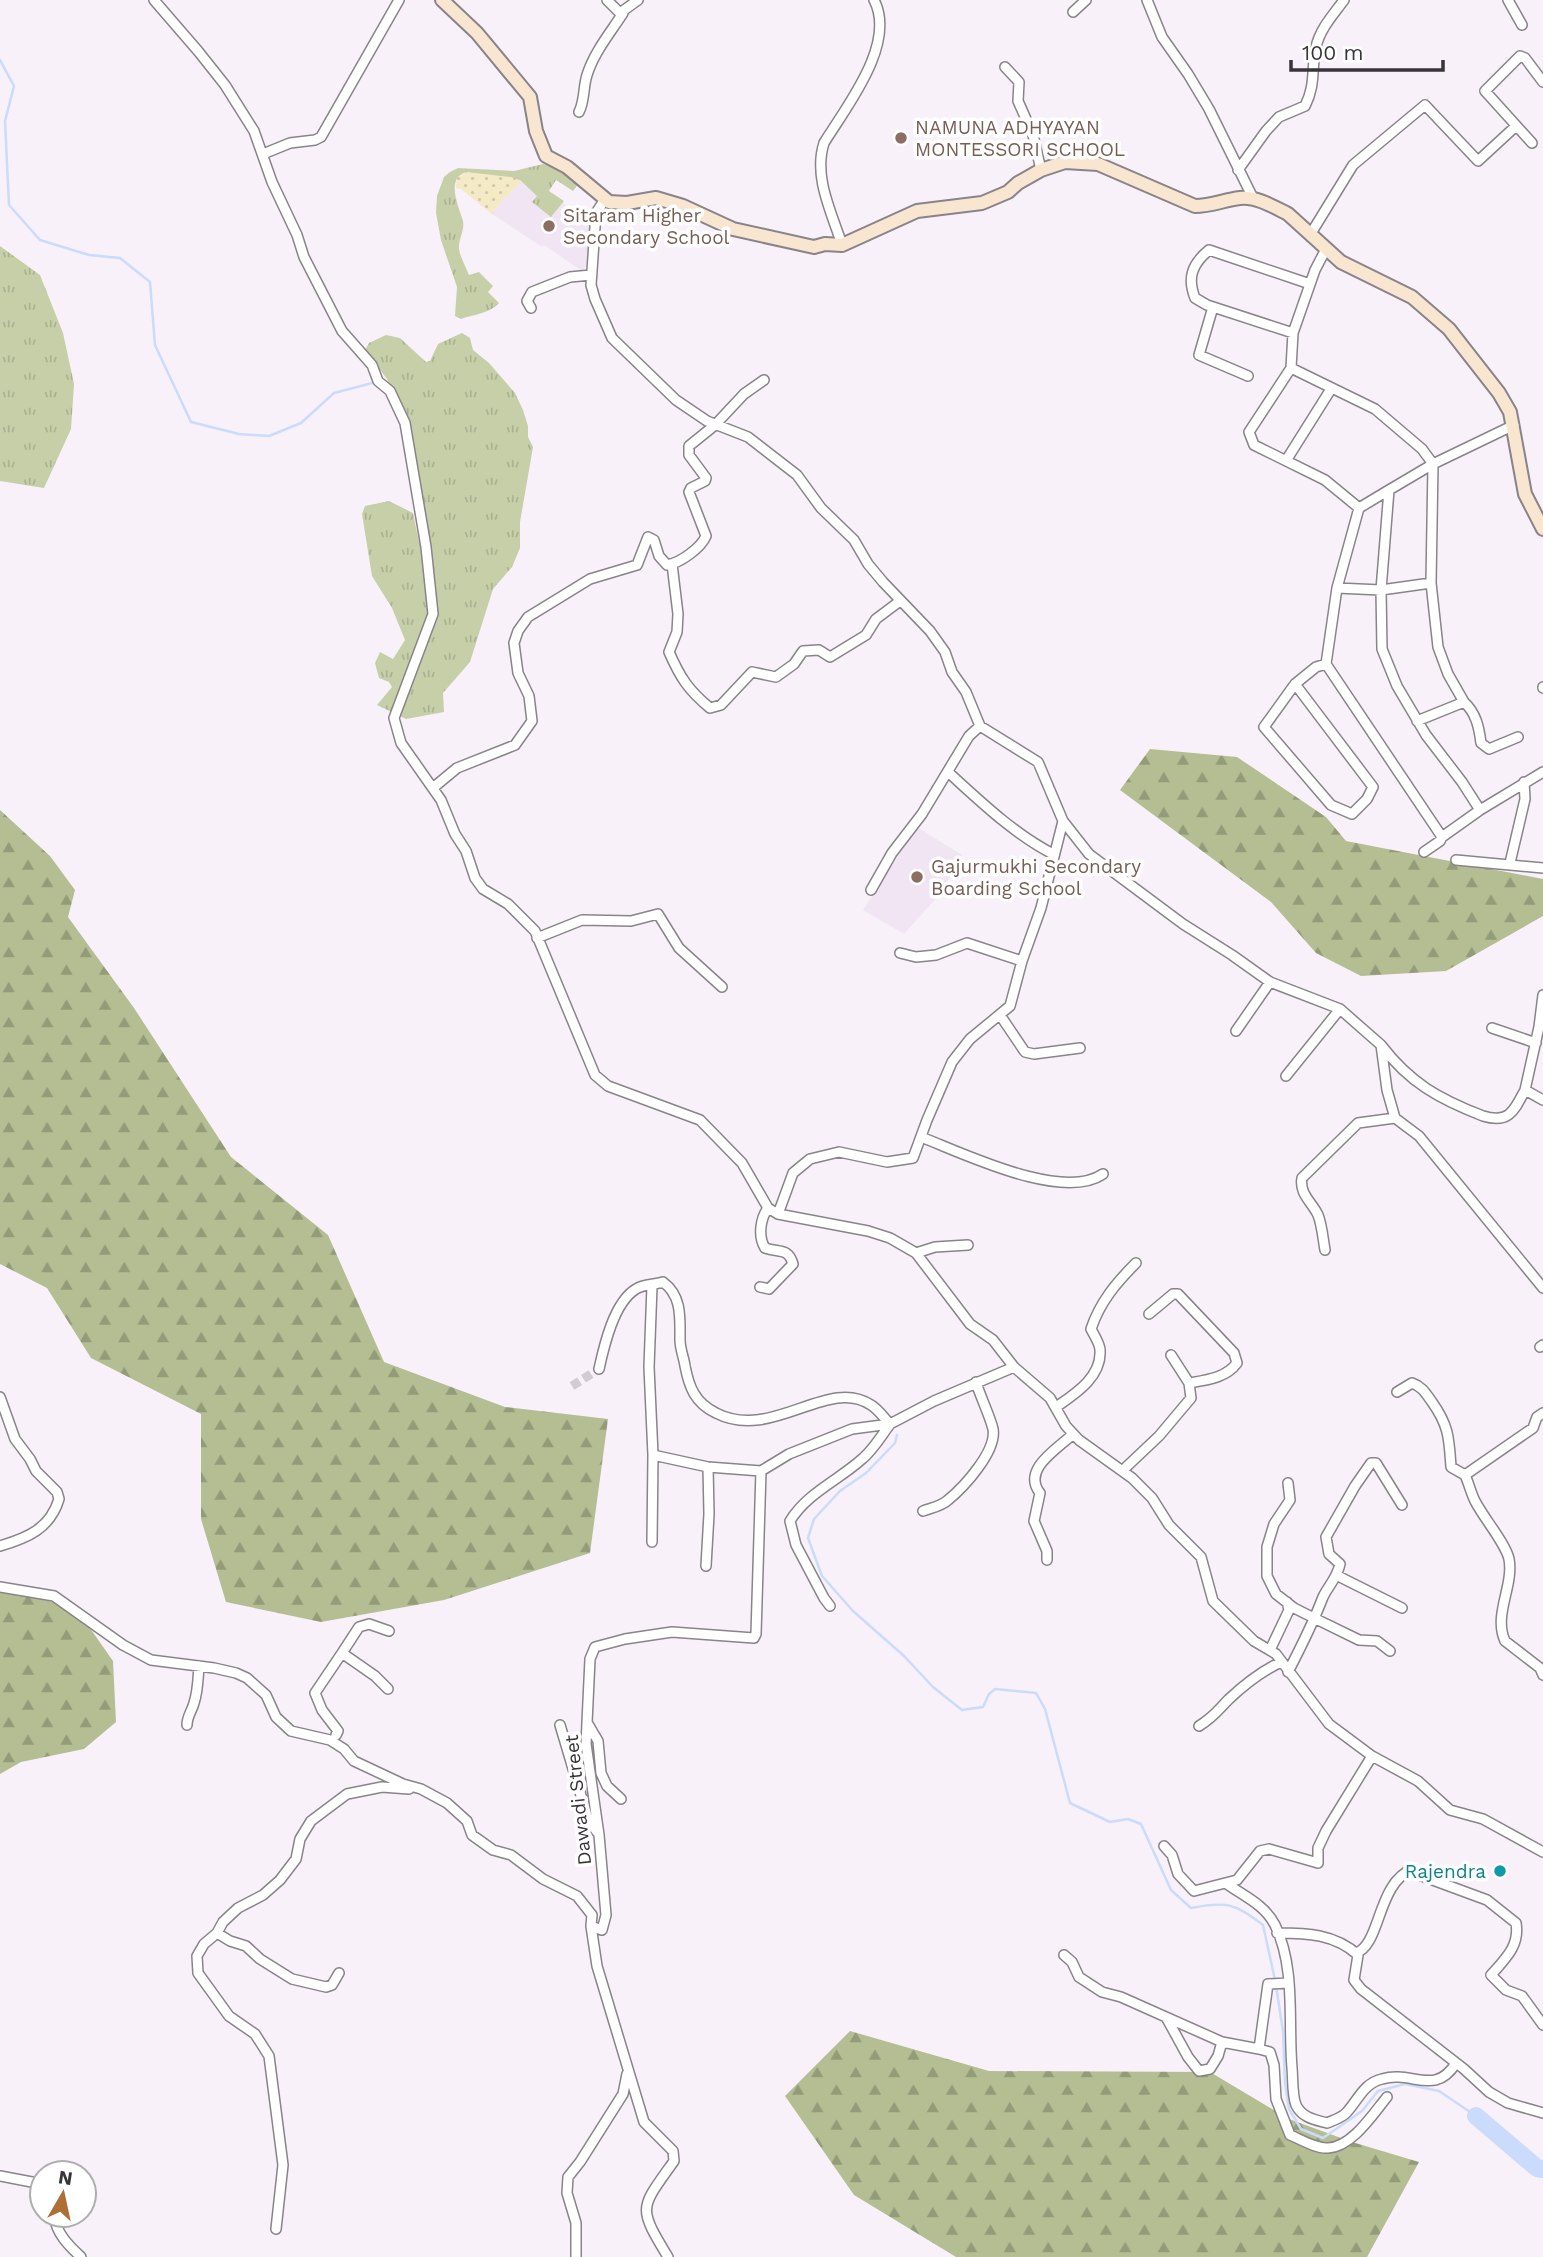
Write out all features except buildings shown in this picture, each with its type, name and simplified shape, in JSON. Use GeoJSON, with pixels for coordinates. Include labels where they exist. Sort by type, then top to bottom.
{"type":"FeatureCollection","features":[{"type":"Feature","properties":{"kind":"main road"},"geometry":{"type":"LineString","coordinates":[[442,0],[477,33],[530,97],[536,131],[546,156],[567,167],[608,202],[627,203],[656,198],[683,206],[733,229],[805,246],[842,245],[917,211],[982,203],[1008,192],[1041,170],[1065,162],[1098,164],[1195,206],[1253,198],[1287,214],[1341,262],[1412,297],[1449,329],[1499,393],[1510,412],[1525,494],[1543,529]]}},
{"type":"Feature","properties":{"kind":"street"},"geometry":{"type":"LineString","coordinates":[[154,0],[225,85],[254,131],[272,182],[298,236],[304,257],[342,331],[372,365],[378,382],[390,391],[405,423],[426,547],[433,614],[394,718],[401,743],[434,787],[455,834],[466,851],[475,878],[484,889],[508,904],[535,931],[595,1075],[608,1086],[700,1120],[742,1163],[768,1208],[778,1214],[868,1231],[890,1238],[916,1253],[971,1324],[993,1340],[1014,1367],[1050,1398],[1073,1434],[1152,1498],[1169,1525],[1201,1557],[1213,1601],[1244,1633],[1270,1650],[1281,1661],[1329,1724],[1372,1756],[1418,1781],[1450,1810],[1483,1819],[1543,1852]]}},
{"type":"Feature","properties":{"kind":"street"},"geometry":{"type":"LineString","coordinates":[[263,154],[290,142],[321,137],[399,0]]}},
{"type":"Feature","properties":{"kind":"street"},"geometry":{"type":"LineString","coordinates":[[607,0],[617,11],[623,13]]}},
{"type":"Feature","properties":{"kind":"street"},"geometry":{"type":"LineString","coordinates":[[579,112],[583,104],[587,72],[623,13],[638,0]]}},
{"type":"Feature","properties":{"kind":"street"},"geometry":{"type":"LineString","coordinates":[[842,245],[821,178],[821,152],[865,77],[879,37],[880,17],[874,0]]}},
{"type":"Feature","properties":{"kind":"street"},"geometry":{"type":"LineString","coordinates":[[1073,12],[1086,0]]}},
{"type":"Feature","properties":{"kind":"street"},"geometry":{"type":"LineString","coordinates":[[1147,0],[1162,37],[1209,109],[1253,198]]}},
{"type":"Feature","properties":{"kind":"street"},"geometry":{"type":"LineString","coordinates":[[1238,170],[1279,117],[1305,106],[1312,90],[1316,48],[1321,33],[1344,0]]}},
{"type":"Feature","properties":{"kind":"street"},"geometry":{"type":"LineString","coordinates":[[1508,0],[1522,25]]}},
{"type":"Feature","properties":{"kind":"street"},"geometry":{"type":"LineString","coordinates":[[1532,143],[1485,91],[1520,56],[1525,58],[1543,82]]}},
{"type":"Feature","properties":{"kind":"street"},"geometry":{"type":"LineString","coordinates":[[1005,67],[1019,82],[1018,101],[1033,135],[1041,170]]}},
{"type":"Feature","properties":{"kind":"street"},"geometry":{"type":"LineString","coordinates":[[1310,235],[1353,165],[1424,105],[1478,161],[1516,126]]}},
{"type":"Feature","properties":{"kind":"street"},"geometry":{"type":"LineString","coordinates":[[605,199],[596,213],[591,275],[595,299],[612,338],[676,400],[715,425],[739,432],[791,470],[821,508],[854,540],[868,564],[930,631],[945,652],[952,672],[966,692],[980,726],[1038,762],[1063,821],[1088,853],[1199,936],[1233,955],[1270,982],[1340,1009],[1381,1045],[1396,1065],[1431,1094],[1491,1118],[1506,1118],[1511,1114],[1525,1090],[1543,995]]}},
{"type":"Feature","properties":{"kind":"street"},"geometry":{"type":"LineString","coordinates":[[1325,249],[1293,333],[1291,368],[1249,432],[1254,445],[1325,480],[1359,508]]}},
{"type":"Feature","properties":{"kind":"street"},"geometry":{"type":"LineString","coordinates":[[1293,333],[1213,307],[1195,298],[1191,275],[1194,266],[1209,250],[1310,284]]}},
{"type":"Feature","properties":{"kind":"street"},"geometry":{"type":"LineString","coordinates":[[531,307],[527,301],[532,292],[570,277],[591,275]]}},
{"type":"Feature","properties":{"kind":"street"},"geometry":{"type":"LineString","coordinates":[[1213,307],[1199,355],[1248,376]]}},
{"type":"Feature","properties":{"kind":"street"},"geometry":{"type":"LineString","coordinates":[[1291,368],[1375,408],[1422,449],[1433,464],[1432,583],[1438,647],[1448,674],[1464,702],[1472,709],[1479,726],[1481,743],[1489,749],[1518,737]]}},
{"type":"Feature","properties":{"kind":"street"},"geometry":{"type":"LineString","coordinates":[[434,787],[457,768],[514,745],[532,721],[529,696],[518,673],[514,643],[518,631],[528,617],[590,579],[637,565],[648,537],[654,540],[659,556],[667,565],[689,554],[706,539],[689,492],[706,478],[689,455],[689,446],[715,425],[744,394],[764,380]]}},
{"type":"Feature","properties":{"kind":"street"},"geometry":{"type":"LineString","coordinates":[[1287,459],[1331,389]]}},
{"type":"Feature","properties":{"kind":"street"},"geometry":{"type":"LineString","coordinates":[[1442,837],[1326,664],[1337,588],[1359,508],[1433,464],[1514,425]]}},
{"type":"Feature","properties":{"kind":"street"},"geometry":{"type":"LineString","coordinates":[[1389,490],[1381,590],[1382,649],[1397,686],[1418,721],[1480,810]]}},
{"type":"Feature","properties":{"kind":"street"},"geometry":{"type":"LineString","coordinates":[[672,564],[678,614],[677,632],[669,652],[681,679],[695,696],[710,708],[721,705],[752,672],[776,677],[793,664],[803,651],[819,650],[830,657],[866,635],[876,619],[900,601]]}},
{"type":"Feature","properties":{"kind":"street"},"geometry":{"type":"LineString","coordinates":[[1337,588],[1381,590],[1432,583]]}},
{"type":"Feature","properties":{"kind":"street"},"geometry":{"type":"LineString","coordinates":[[1295,684],[1373,787],[1367,799],[1352,814],[1331,805],[1264,727],[1295,684],[1317,667],[1326,664]]}},
{"type":"Feature","properties":{"kind":"street"},"geometry":{"type":"LineString","coordinates":[[1418,721],[1464,702]]}},
{"type":"Feature","properties":{"kind":"street"},"geometry":{"type":"LineString","coordinates":[[871,890],[892,853],[922,814],[969,736],[980,726]]}},
{"type":"Feature","properties":{"kind":"street"},"geometry":{"type":"LineString","coordinates":[[948,772],[1037,846],[1053,854]]}},
{"type":"Feature","properties":{"kind":"street"},"geometry":{"type":"LineString","coordinates":[[1424,852],[1480,810],[1543,772]]}},
{"type":"Feature","properties":{"kind":"street"},"geometry":{"type":"LineString","coordinates":[[1510,863],[1525,799],[1524,782]]}},
{"type":"Feature","properties":{"kind":"street"},"geometry":{"type":"LineString","coordinates":[[778,1214],[793,1173],[810,1159],[839,1152],[887,1162],[913,1158],[926,1119],[952,1062],[970,1039],[1010,1006],[1041,908],[1063,821]]}},
{"type":"Feature","properties":{"kind":"street"},"geometry":{"type":"LineString","coordinates":[[1457,860],[1543,868]]}},
{"type":"Feature","properties":{"kind":"street"},"geometry":{"type":"LineString","coordinates":[[537,938],[582,920],[631,922],[658,914],[680,948],[722,987]]}},
{"type":"Feature","properties":{"kind":"street"},"geometry":{"type":"LineString","coordinates":[[900,953],[916,957],[936,955],[967,943],[1023,961]]}},
{"type":"Feature","properties":{"kind":"street"},"geometry":{"type":"LineString","coordinates":[[1236,1031],[1270,982]]}},
{"type":"Feature","properties":{"kind":"street"},"geometry":{"type":"LineString","coordinates":[[1286,1076],[1340,1009]]}},
{"type":"Feature","properties":{"kind":"street"},"geometry":{"type":"LineString","coordinates":[[1000,1015],[1025,1052],[1034,1054],[1080,1048]]}},
{"type":"Feature","properties":{"kind":"street"},"geometry":{"type":"LineString","coordinates":[[1492,1028],[1536,1043]]}},
{"type":"Feature","properties":{"kind":"street"},"geometry":{"type":"LineString","coordinates":[[1381,1045],[1387,1090],[1395,1118],[1419,1136],[1543,1288]]}},
{"type":"Feature","properties":{"kind":"street"},"geometry":{"type":"LineString","coordinates":[[1525,1090],[1543,1100]]}},
{"type":"Feature","properties":{"kind":"street"},"geometry":{"type":"LineString","coordinates":[[1325,1250],[1318,1214],[1307,1201],[1302,1178],[1359,1123],[1395,1118]]}},
{"type":"Feature","properties":{"kind":"street"},"geometry":{"type":"LineString","coordinates":[[921,1137],[1016,1174],[1057,1184],[1097,1178],[1102,1174]]}},
{"type":"Feature","properties":{"kind":"street"},"geometry":{"type":"LineString","coordinates":[[760,1287],[769,1289],[793,1264],[791,1255],[784,1250],[765,1248],[760,1241],[763,1215],[768,1208]]}},
{"type":"Feature","properties":{"kind":"street"},"geometry":{"type":"LineString","coordinates":[[916,1253],[936,1247],[968,1245]]}},
{"type":"Feature","properties":{"kind":"street"},"geometry":{"type":"LineString","coordinates":[[1056,1407],[1072,1396],[1095,1373],[1100,1350],[1091,1329],[1096,1314],[1118,1280],[1136,1263]]}},
{"type":"Feature","properties":{"kind":"street"},"geometry":{"type":"LineString","coordinates":[[599,1369],[610,1328],[626,1298],[644,1285],[652,1286],[663,1282],[673,1290],[681,1318],[680,1342],[688,1385],[694,1396],[715,1413],[743,1422],[765,1420],[837,1397],[855,1397],[872,1405],[890,1424]]}},
{"type":"Feature","properties":{"kind":"street"},"geometry":{"type":"LineString","coordinates":[[652,1286],[649,1367],[653,1455],[652,1542]]}},
{"type":"Feature","properties":{"kind":"street"},"geometry":{"type":"LineString","coordinates":[[1149,1314],[1173,1294],[1178,1294],[1234,1353],[1237,1363],[1230,1371],[1215,1378],[1189,1383]]}},
{"type":"Feature","properties":{"kind":"street"},"geometry":{"type":"LineString","coordinates":[[1122,1471],[1159,1436],[1191,1398],[1189,1383],[1171,1355]]}},
{"type":"Feature","properties":{"kind":"street"},"geometry":{"type":"LineString","coordinates":[[653,1455],[708,1466],[761,1471],[789,1454],[852,1429],[890,1424],[934,1401],[1014,1367]]}},
{"type":"Feature","properties":{"kind":"street"},"geometry":{"type":"LineString","coordinates":[[923,1511],[947,1502],[968,1482],[980,1467],[988,1448],[993,1430],[976,1382]]}},
{"type":"Feature","properties":{"kind":"street"},"geometry":{"type":"LineString","coordinates":[[1397,1392],[1412,1383],[1424,1390],[1442,1415],[1448,1430],[1451,1467],[1465,1475],[1473,1498],[1509,1558],[1510,1575],[1501,1622],[1502,1635],[1505,1641],[1540,1668],[1543,1675]]}},
{"type":"Feature","properties":{"kind":"street"},"geometry":{"type":"LineString","coordinates":[[0,1397],[15,1438],[36,1471],[57,1492],[59,1499],[52,1515],[33,1535],[0,1546]]}},
{"type":"Feature","properties":{"kind":"street"},"geometry":{"type":"LineString","coordinates":[[1465,1475],[1533,1428],[1537,1417],[1543,1413]]}},
{"type":"Feature","properties":{"kind":"street"},"geometry":{"type":"LineString","coordinates":[[830,1605],[796,1545],[790,1521],[797,1510],[828,1483],[863,1458],[890,1424]]}},
{"type":"Feature","properties":{"kind":"street"},"geometry":{"type":"LineString","coordinates":[[1047,1560],[1048,1550],[1034,1521],[1040,1493],[1035,1486],[1034,1476],[1051,1452],[1073,1434]]}},
{"type":"Feature","properties":{"kind":"street"},"geometry":{"type":"LineString","coordinates":[[1287,1672],[1325,1594],[1338,1577],[1340,1564],[1329,1554],[1326,1537],[1371,1463],[1377,1462],[1402,1505]]}},
{"type":"Feature","properties":{"kind":"street"},"geometry":{"type":"LineString","coordinates":[[706,1566],[708,1466]]}},
{"type":"Feature","properties":{"kind":"street","name":"Dawadi Street"},"geometry":{"type":"LineString","coordinates":[[591,1926],[602,1930],[606,1915],[600,1835],[586,1744],[590,1659],[595,1647],[625,1639],[672,1632],[754,1637],[761,1471]]}},
{"type":"Feature","properties":{"kind":"street"},"geometry":{"type":"LineString","coordinates":[[1288,1483],[1290,1500],[1274,1524],[1267,1547],[1269,1584],[1276,1594],[1315,1619],[1359,1640],[1377,1641],[1390,1651]]}},
{"type":"Feature","properties":{"kind":"street"},"geometry":{"type":"LineString","coordinates":[[1338,1577],[1402,1608]]}},
{"type":"Feature","properties":{"kind":"street"},"geometry":{"type":"LineString","coordinates":[[0,1587],[54,1596],[122,1645],[151,1660],[199,1666],[236,1673],[247,1678],[266,1695],[276,1717],[291,1731],[330,1740],[354,1760],[403,1784],[421,1789],[447,1804],[467,1821],[472,1835],[493,1850],[511,1855],[543,1878],[577,1896],[592,1915],[597,1966],[645,2122],[673,2151],[674,2161],[650,2194],[645,2207],[649,2226],[668,2257]]}},
{"type":"Feature","properties":{"kind":"street"},"geometry":{"type":"LineString","coordinates":[[1270,1650],[1289,1610],[1287,1602]]}},
{"type":"Feature","properties":{"kind":"street"},"geometry":{"type":"LineString","coordinates":[[336,1735],[338,1731],[321,1710],[315,1693],[359,1627],[369,1624],[389,1631]]}},
{"type":"Feature","properties":{"kind":"street"},"geometry":{"type":"LineString","coordinates":[[342,1653],[375,1676],[388,1689]]}},
{"type":"Feature","properties":{"kind":"street"},"geometry":{"type":"LineString","coordinates":[[1199,1726],[1213,1718],[1251,1681],[1281,1661]]}},
{"type":"Feature","properties":{"kind":"street"},"geometry":{"type":"LineString","coordinates":[[187,1725],[187,1717],[197,1693],[199,1666]]}},
{"type":"Feature","properties":{"kind":"street"},"geometry":{"type":"LineString","coordinates":[[588,1724],[598,1741],[601,1773],[607,1786],[621,1799]]}},
{"type":"Feature","properties":{"kind":"street"},"geometry":{"type":"LineString","coordinates":[[560,1725],[588,1819],[600,1835]]}},
{"type":"Feature","properties":{"kind":"street"},"geometry":{"type":"LineString","coordinates":[[1164,1846],[1172,1855],[1178,1874],[1194,1891],[1237,1880],[1260,1851],[1269,1849],[1318,1863],[1318,1848],[1326,1831],[1372,1756]]}},
{"type":"Feature","properties":{"kind":"street"},"geometry":{"type":"LineString","coordinates":[[276,2229],[283,2165],[269,2056],[255,2034],[229,2015],[198,1973],[197,1956],[204,1944],[238,1908],[263,1895],[280,1880],[296,1859],[300,1839],[311,1821],[347,1794],[382,1787],[421,1789]]}},
{"type":"Feature","properties":{"kind":"street"},"geometry":{"type":"LineString","coordinates":[[1356,1953],[1368,1944],[1383,1902],[1394,1885],[1407,1871],[1413,1869],[1440,1884],[1487,1900],[1516,1923],[1518,1935],[1511,1952],[1491,1975],[1506,1990],[1522,1996],[1543,2025]]}},
{"type":"Feature","properties":{"kind":"street"},"geometry":{"type":"LineString","coordinates":[[1227,1884],[1258,1903],[1275,1925],[1283,1950],[1288,1983],[1293,2088],[1296,2106],[1307,2118],[1327,2123],[1345,2115],[1370,2082],[1395,2076],[1431,2082],[1441,2080],[1457,2063]]}},
{"type":"Feature","properties":{"kind":"street"},"geometry":{"type":"LineString","coordinates":[[217,1933],[246,1946],[260,1959],[292,1979],[326,1987],[332,1985],[339,1973]]}},
{"type":"Feature","properties":{"kind":"street"},"geometry":{"type":"LineString","coordinates":[[1277,1933],[1305,1933],[1348,1945],[1358,1955],[1354,1980],[1361,1989],[1457,2063],[1489,2092],[1508,2103],[1543,2113]]}},
{"type":"Feature","properties":{"kind":"street"},"geometry":{"type":"LineString","coordinates":[[1064,1955],[1072,1962],[1079,1977],[1102,1992],[1165,2015],[1222,2042],[1269,2052],[1274,2065],[1276,2099],[1290,2135],[1328,2148],[1343,2143],[1387,2097]]}},
{"type":"Feature","properties":{"kind":"street"},"geometry":{"type":"LineString","coordinates":[[1259,2049],[1268,1984],[1288,1983]]}},
{"type":"Feature","properties":{"kind":"street"},"geometry":{"type":"LineString","coordinates":[[1165,2015],[1188,2057],[1199,2071],[1210,2068],[1218,2056],[1222,2042]]}},
{"type":"Feature","properties":{"kind":"street"},"geometry":{"type":"LineString","coordinates":[[576,2257],[576,2222],[567,2193],[568,2177],[623,2094],[628,2072]]}},
{"type":"Feature","properties":{"kind":"street"},"geometry":{"type":"LineString","coordinates":[[0,2176],[28,2181]]}},
{"type":"Feature","properties":{"kind":"street"},"geometry":{"type":"LineString","coordinates":[[58,2229],[81,2257]]}},
{"type":"Feature","properties":{"kind":"shaded area","name":"Sitaram Higher Secondary School"},"geometry":{"type":"Polygon","coordinates":[[[522,181],[538,197],[533,202],[551,216],[563,203],[589,224],[589,261],[582,271],[492,214],[522,181]]]}},
{"type":"Feature","properties":{"kind":"shaded area","name":"Gajurmukhi Secondary Boarding School"},"geometry":{"type":"Polygon","coordinates":[[[917,827],[962,855],[940,894],[904,934],[863,910],[917,827]]]}},
{"type":"Feature","properties":{"kind":"green space"},"geometry":{"type":"Polygon","coordinates":[[[543,164],[562,170],[579,183],[573,191],[556,180],[549,191],[564,201],[551,217],[532,202],[537,196],[521,181],[466,172],[456,181],[455,194],[463,221],[459,246],[461,255],[469,275],[479,272],[493,286],[488,292],[499,303],[491,309],[461,319],[455,316],[457,287],[441,240],[436,213],[437,196],[444,177],[458,168],[514,171],[543,164]]]}},
{"type":"Feature","properties":{"kind":"green space"},"geometry":{"type":"Polygon","coordinates":[[[0,246],[40,275],[63,333],[74,384],[71,429],[44,488],[0,481],[0,246]]]}},
{"type":"Feature","properties":{"kind":"green space"},"geometry":{"type":"Polygon","coordinates":[[[462,333],[470,338],[473,350],[489,363],[515,393],[528,426],[528,437],[533,447],[520,522],[520,548],[512,567],[493,589],[470,662],[443,693],[444,712],[406,719],[377,705],[392,687],[389,682],[379,678],[375,663],[380,652],[393,659],[405,640],[392,608],[372,576],[362,514],[365,506],[389,501],[413,513],[419,542],[429,541],[410,429],[387,379],[365,350],[369,343],[386,335],[400,338],[426,362],[430,361],[438,344],[462,333]]]}},
{"type":"Feature","properties":{"kind":"green space"},"geometry":{"type":"Polygon","coordinates":[[[1150,749],[1237,757],[1326,817],[1346,841],[1543,879],[1543,916],[1446,971],[1361,976],[1316,953],[1271,902],[1120,790],[1150,749]]]}},
{"type":"Feature","properties":{"kind":"green space"},"geometry":{"type":"Polygon","coordinates":[[[0,810],[50,856],[75,890],[68,917],[134,1008],[231,1157],[328,1235],[384,1362],[505,1407],[608,1419],[590,1553],[444,1600],[321,1622],[226,1602],[201,1519],[201,1414],[91,1358],[47,1288],[0,1264],[0,810]]]}},
{"type":"Feature","properties":{"kind":"green space"},"geometry":{"type":"Polygon","coordinates":[[[0,1590],[66,1605],[92,1631],[113,1661],[116,1722],[84,1749],[21,1762],[0,1774],[0,1590]]]}},
{"type":"Feature","properties":{"kind":"green space"},"geometry":{"type":"Polygon","coordinates":[[[850,2031],[989,2071],[1210,2072],[1289,2119],[1419,2162],[1367,2257],[956,2257],[854,2195],[785,2096],[850,2031]]]}},
{"type":"Feature","properties":{"kind":"sand"},"geometry":{"type":"Polygon","coordinates":[[[466,172],[511,177],[522,181],[492,214],[461,189],[456,188],[457,178],[466,172]]]}},
{"type":"Feature","properties":{"kind":"waterway"},"geometry":{"type":"LineString","coordinates":[[0,60],[14,86],[5,121],[9,205],[40,240],[89,255],[120,258],[150,282],[155,345],[191,422],[239,434],[269,436],[301,423],[334,393],[376,382]]}},
{"type":"Feature","properties":{"kind":"waterway"},"geometry":{"type":"LineString","coordinates":[[897,1435],[895,1443],[866,1473],[840,1491],[814,1519],[808,1538],[822,1576],[853,1611],[904,1656],[933,1687],[962,1710],[983,1707],[989,1694],[995,1689],[1036,1693],[1045,1709],[1070,1803],[1110,1822],[1128,1819],[1141,1824],[1171,1890],[1191,1908],[1230,1906],[1245,1912],[1263,1925],[1275,1980]]}},
{"type":"Feature","properties":{"kind":"waterway"},"geometry":{"type":"LineString","coordinates":[[1276,1986],[1283,2031],[1289,2109],[1301,2129],[1323,2138],[1362,2111],[1378,2091],[1405,2084],[1439,2091],[1476,2116]]}},
{"type":"Feature","properties":{"kind":"waterway"},"geometry":{"type":"LineString","coordinates":[[1476,2116],[1537,2168],[1543,2169]]}},
{"type":"Feature","properties":{"kind":"tunnel"},"geometry":{"type":"LineString","coordinates":[[572,1386],[599,1369]]}},
{"type":"Feature","properties":{"kind":"place","name":"NAMUNA ADHYAYAN MONTESSORI SCHOOL"},"geometry":{"type":"Point","coordinates":[901,138]}},
{"type":"Feature","properties":{"kind":"place","name":"Sitaram Higher Secondary School"},"geometry":{"type":"Point","coordinates":[549,226]}},
{"type":"Feature","properties":{"kind":"place","name":"Gajurmukhi Secondary Boarding School"},"geometry":{"type":"Point","coordinates":[917,877]}},
{"type":"Feature","properties":{"kind":"place","name":"Rajendra"},"geometry":{"type":"Point","coordinates":[1500,1871]}}]}
